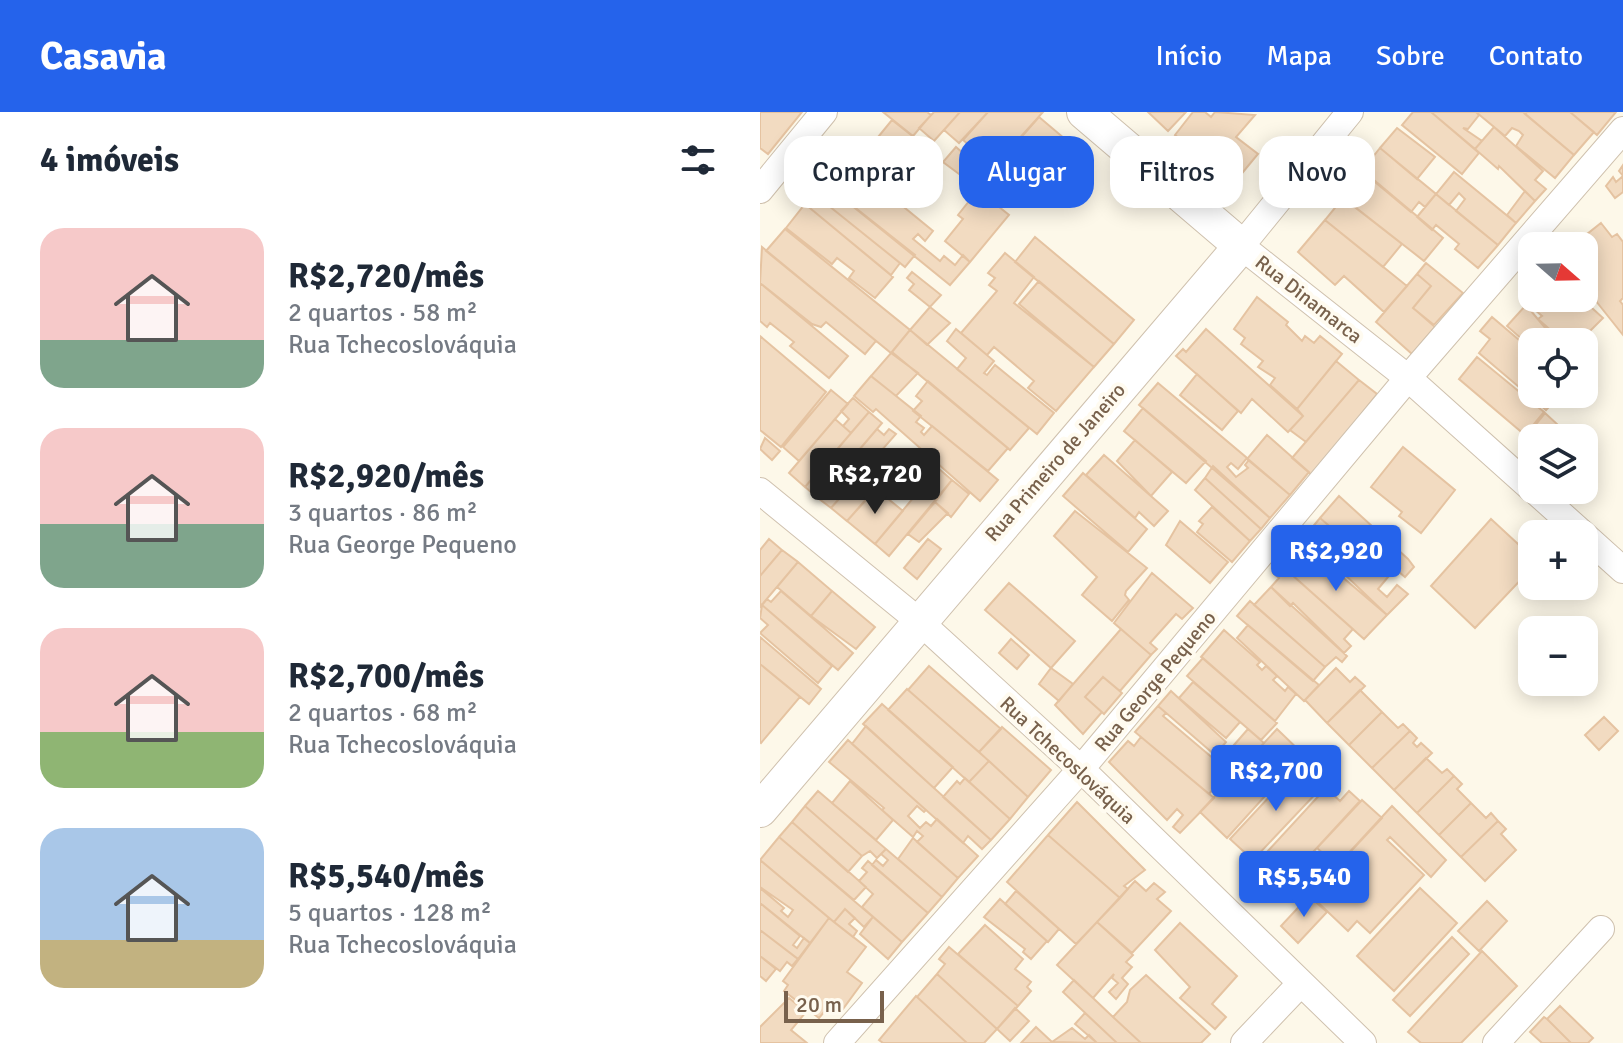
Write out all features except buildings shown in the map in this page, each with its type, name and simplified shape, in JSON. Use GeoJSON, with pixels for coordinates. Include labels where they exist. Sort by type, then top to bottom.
{"type":"FeatureCollection","features":[{"type":"Feature","properties":{"kind":"street"},"geometry":{"type":"LineString","coordinates":[[760,190],[824,112]]}},
{"type":"Feature","properties":{"kind":"street","name":"Rua Dinamarca"},"geometry":{"type":"LineString","coordinates":[[1084,112],[1241,246],[1408,378],[1518,476]]}},
{"type":"Feature","properties":{"kind":"street","name":"Rua Primeiro de Janeiro"},"geometry":{"type":"LineString","coordinates":[[760,810],[1241,246],[1350,112]]}},
{"type":"Feature","properties":{"kind":"street","name":"Rua George Pequeno"},"geometry":{"type":"LineString","coordinates":[[837,1043],[1081,769],[1408,378],[1623,130]]}},
{"type":"Feature","properties":{"kind":"street","name":"Rua Tchecoslováquia"},"geometry":{"type":"LineString","coordinates":[[760,491],[919,621],[1081,769],[1363,1043]]}},
{"type":"Feature","properties":{"kind":"street","name":"Rua Dinamarca"},"geometry":{"type":"LineString","coordinates":[[1550,504],[1567,520]]}},
{"type":"Feature","properties":{"kind":"street","name":"Rua Dinamarca"},"geometry":{"type":"LineString","coordinates":[[1598,548],[1623,570]]}},
{"type":"Feature","properties":{"kind":"street"},"geometry":{"type":"LineString","coordinates":[[1496,1043],[1601,929]]}},
{"type":"Feature","properties":{"kind":"street"},"geometry":{"type":"LineString","coordinates":[[1244,1043],[1300,984]]}}]}
